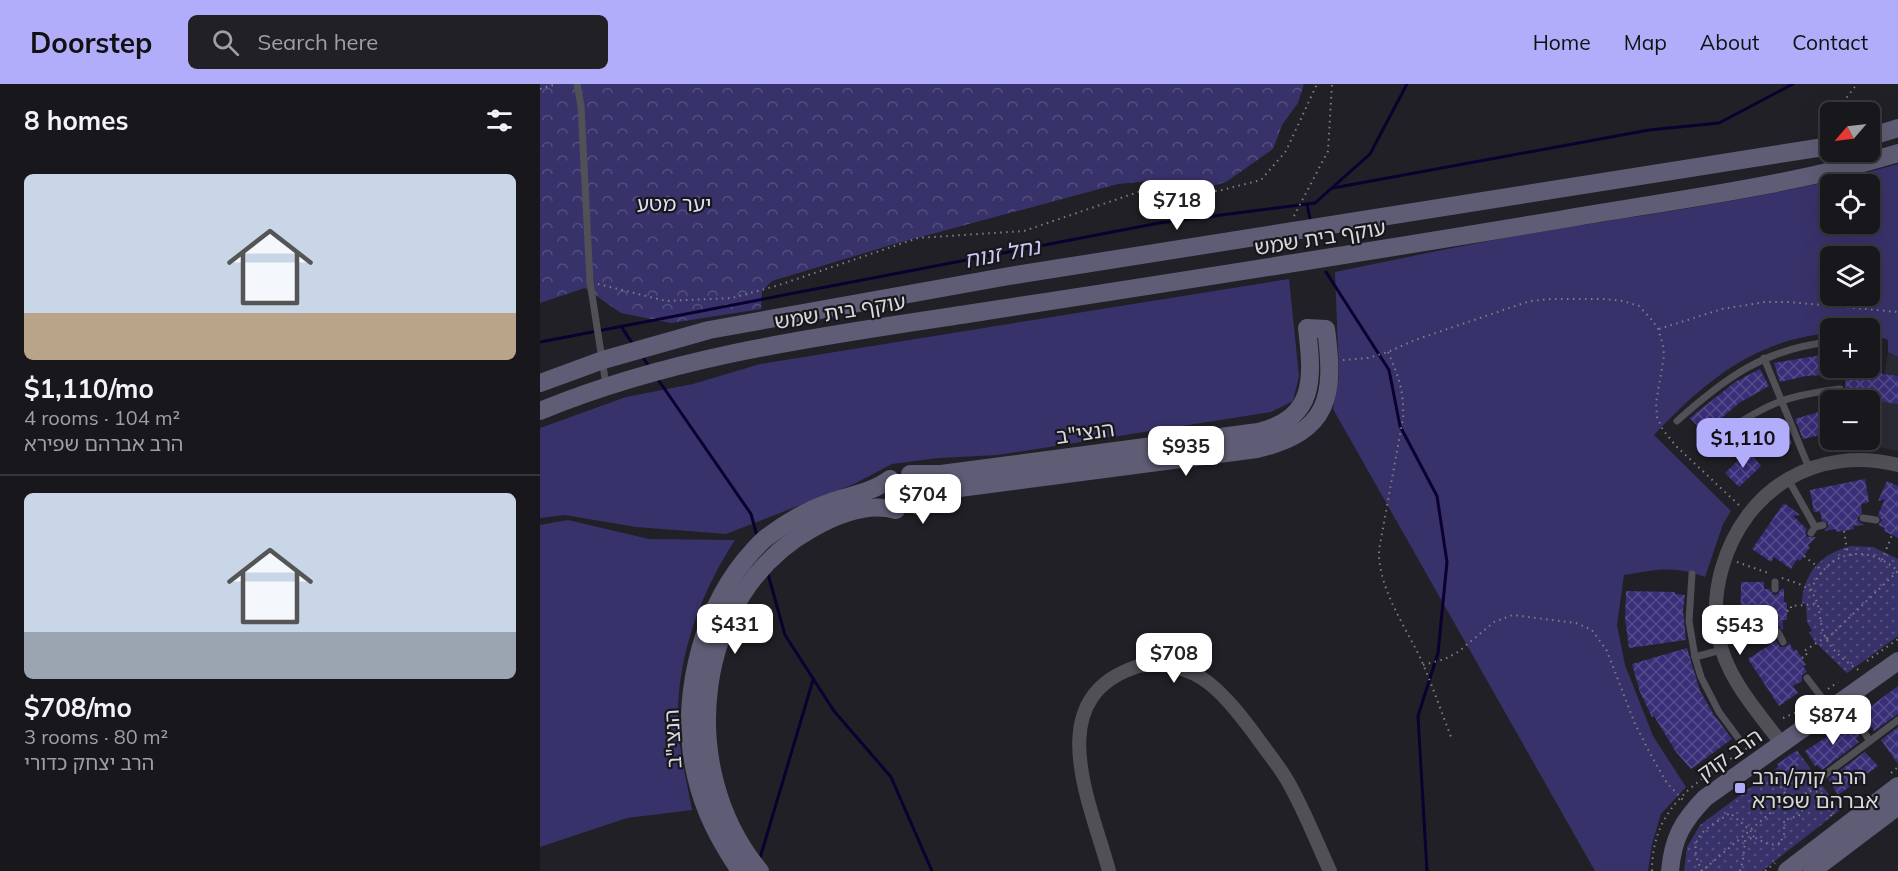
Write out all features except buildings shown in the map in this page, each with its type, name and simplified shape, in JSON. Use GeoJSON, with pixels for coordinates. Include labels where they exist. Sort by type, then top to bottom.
{"type":"FeatureCollection","features":[{"type":"Feature","properties":{"kind":"main road"},"geometry":{"type":"LineString","coordinates":[[1880,134],[1898,128]]}},
{"type":"Feature","properties":{"kind":"main road","name":"עוקף בית שמש"},"geometry":{"type":"LineString","coordinates":[[540,383],[603,360],[709,330],[998,278],[1820,148]]}},
{"type":"Feature","properties":{"kind":"main road","name":"עוקף בית שמש"},"geometry":{"type":"LineString","coordinates":[[540,411],[607,387],[718,355],[808,338],[1331,258],[1756,186],[1898,153]]}},
{"type":"Feature","properties":{"kind":"main road","name":"הנצי\"ב"},"geometry":{"type":"LineString","coordinates":[[910,474],[940,474],[1258,432],[1272,428],[1294,416],[1306,398],[1310,374],[1307,328],[1326,329],[1329,361],[1327,392],[1317,418],[1295,438],[1245,451],[952,489],[937,494],[918,506]]}},
{"type":"Feature","properties":{"kind":"main road"},"geometry":{"type":"LineString","coordinates":[[898,474],[910,474],[918,479],[922,487],[923,498],[918,506],[908,512],[896,510],[885,496],[886,487],[890,479],[898,474]]}},
{"type":"Feature","properties":{"kind":"main road","name":"הנצי\"ב"},"geometry":{"type":"LineString","coordinates":[[740,871],[721,842],[705,809],[695,775],[691,740],[691,708],[697,663],[705,634],[724,591],[743,563],[764,539],[794,518],[879,487],[890,479]]}},
{"type":"Feature","properties":{"kind":"main road","name":"הנצי\"ב"},"geometry":{"type":"LineString","coordinates":[[760,871],[733,831],[720,800],[711,767],[706,710],[714,660],[723,634],[750,584],[769,561],[792,541],[820,524],[853,511],[876,507],[896,510]]}},
{"type":"Feature","properties":{"kind":"main road","name":"הרב קוק"},"geometry":{"type":"LineString","coordinates":[[1671,868],[1674,843],[1679,830],[1705,798],[1782,744],[1831,702],[1872,680],[1898,661]]}},
{"type":"Feature","properties":{"kind":"main road"},"geometry":{"type":"LineString","coordinates":[[1787,871],[1898,786]]}},
{"type":"Feature","properties":{"kind":"main road"},"geometry":{"type":"LineString","coordinates":[[1812,871],[1898,806]]}},
{"type":"Feature","properties":{"kind":"street"},"geometry":{"type":"LineString","coordinates":[[1782,744],[1736,681],[1721,650],[1716,622],[1716,602],[1725,558],[1735,533],[1763,497],[1788,478],[1809,468],[1851,460],[1874,460],[1898,465]]}},
{"type":"Feature","properties":{"kind":"street"},"geometry":{"type":"LineString","coordinates":[[1109,871],[1078,753],[1079,727],[1087,704],[1100,686],[1128,669],[1161,664],[1185,670],[1208,682],[1230,702],[1286,778],[1330,871]]}},
{"type":"Feature","properties":{"kind":"lane"},"geometry":{"type":"LineString","coordinates":[[577,84],[581,106],[590,282],[607,387]]}},
{"type":"Feature","properties":{"kind":"lane"},"geometry":{"type":"LineString","coordinates":[[1677,421],[1737,372],[1764,358],[1791,349],[1820,344]]}},
{"type":"Feature","properties":{"kind":"lane"},"geometry":{"type":"LineString","coordinates":[[1764,358],[1809,468]]}},
{"type":"Feature","properties":{"kind":"lane"},"geometry":{"type":"LineString","coordinates":[[1728,430],[1765,406],[1781,400],[1805,393],[1840,389]]}},
{"type":"Feature","properties":{"kind":"lane"},"geometry":{"type":"LineString","coordinates":[[1788,478],[1816,528]]}},
{"type":"Feature","properties":{"kind":"lane"},"geometry":{"type":"LineString","coordinates":[[1863,518],[1876,520]]}},
{"type":"Feature","properties":{"kind":"lane"},"geometry":{"type":"LineString","coordinates":[[1692,574],[1689,621],[1695,657],[1701,677],[1719,712],[1739,739]]}},
{"type":"Feature","properties":{"kind":"lane"},"geometry":{"type":"LineString","coordinates":[[1778,632],[1783,642]]}},
{"type":"Feature","properties":{"kind":"lane"},"geometry":{"type":"LineString","coordinates":[[1695,657],[1721,650]]}},
{"type":"Feature","properties":{"kind":"lane"},"geometry":{"type":"LineString","coordinates":[[1807,678],[1870,741]]}},
{"type":"Feature","properties":{"kind":"lane"},"geometry":{"type":"LineString","coordinates":[[1822,777],[1898,720]]}},
{"type":"Feature","properties":{"kind":"path"},"geometry":{"type":"LineString","coordinates":[[540,89],[556,84]]}},
{"type":"Feature","properties":{"kind":"path"},"geometry":{"type":"LineString","coordinates":[[590,282],[666,301],[732,298],[762,291],[918,238],[1024,231],[1147,189],[1218,191],[1261,180],[1286,151],[1317,84]]}},
{"type":"Feature","properties":{"kind":"path"},"geometry":{"type":"LineString","coordinates":[[1286,232],[1328,151],[1332,84]]}},
{"type":"Feature","properties":{"kind":"path"},"geometry":{"type":"LineString","coordinates":[[1843,102],[1857,84]]}},
{"type":"Feature","properties":{"kind":"path"},"geometry":{"type":"LineString","coordinates":[[1329,361],[1368,358],[1530,301],[1551,299],[1623,301],[1639,306],[1658,329],[1664,356],[1656,403],[1663,430],[1676,446],[1740,506],[1735,513]]}},
{"type":"Feature","properties":{"kind":"path"},"geometry":{"type":"LineString","coordinates":[[1658,329],[1722,309],[1765,302],[1898,312]]}},
{"type":"Feature","properties":{"kind":"path"},"geometry":{"type":"LineString","coordinates":[[1388,352],[1400,379],[1404,398],[1403,418],[1378,566],[1384,584],[1423,665],[1451,737]]}},
{"type":"Feature","properties":{"kind":"path"},"geometry":{"type":"LineString","coordinates":[[1844,531],[1848,555]]}},
{"type":"Feature","properties":{"kind":"path"},"geometry":{"type":"LineString","coordinates":[[1882,560],[1892,535]]}},
{"type":"Feature","properties":{"kind":"path"},"geometry":{"type":"LineString","coordinates":[[1802,658],[1807,655],[1804,651],[1827,638],[1898,571],[1882,560],[1862,554],[1848,555],[1832,561],[1822,570],[1811,591]]}},
{"type":"Feature","properties":{"kind":"path"},"geometry":{"type":"LineString","coordinates":[[1804,556],[1822,570]]}},
{"type":"Feature","properties":{"kind":"path"},"geometry":{"type":"LineString","coordinates":[[1807,588],[1818,604],[1827,638],[1840,657],[1872,680]]}},
{"type":"Feature","properties":{"kind":"path"},"geometry":{"type":"LineString","coordinates":[[1787,611],[1791,610],[1791,606],[1818,604]]}},
{"type":"Feature","properties":{"kind":"path"},"geometry":{"type":"LineString","coordinates":[[1423,665],[1445,659],[1458,652],[1494,622],[1513,615],[1576,623],[1592,630],[1606,651],[1635,724],[1652,757],[1667,783],[1693,810]]}},
{"type":"Feature","properties":{"kind":"path"},"geometry":{"type":"LineString","coordinates":[[1867,661],[1898,639]]}},
{"type":"Feature","properties":{"kind":"path","name":"הרב קוק"},"geometry":{"type":"LineString","coordinates":[[1783,718],[1831,702],[1838,682]]}},
{"type":"Feature","properties":{"kind":"path"},"geometry":{"type":"LineString","coordinates":[[1762,759],[1788,798],[1750,830],[1718,857],[1702,871],[1695,853],[1698,836],[1730,813],[1750,830],[1754,837],[1764,843],[1780,844],[1784,834],[1784,820],[1802,813],[1803,799],[1808,791],[1821,792],[1832,818]]}},
{"type":"Feature","properties":{"kind":"path"},"geometry":{"type":"LineString","coordinates":[[1740,871],[1744,841],[1754,837]]}},
{"type":"Feature","properties":{"kind":"shaded area"},"geometry":{"type":"Polygon","coordinates":[[[1888,352],[1898,357],[1898,451],[1880,447],[1880,406],[1888,352]]]}},
{"type":"Feature","properties":{"kind":"green space","name":"יער מטע"},"geometry":{"type":"Polygon","coordinates":[[[540,84],[1304,84],[1298,103],[1282,125],[1273,149],[1226,182],[1209,187],[1188,189],[1149,181],[1118,184],[891,245],[772,281],[762,291],[761,309],[671,323],[621,313],[585,288],[540,303],[540,84]]]}},
{"type":"Feature","properties":{"kind":"green space"},"geometry":{"type":"Polygon","coordinates":[[[1898,164],[1898,357],[1888,352],[1888,340],[1880,337],[1880,318],[1820,318],[1820,334],[1777,344],[1732,367],[1692,398],[1654,435],[1731,511],[1723,524],[1705,577],[1674,570],[1655,570],[1624,575],[1617,625],[1625,665],[1653,736],[1686,787],[1661,814],[1652,844],[1648,871],[1595,871],[1333,409],[1339,375],[1335,272],[1503,238],[1714,204],[1820,183],[1820,234],[1880,234],[1880,174],[1860,174],[1898,164]]]}},
{"type":"Feature","properties":{"kind":"green space"},"geometry":{"type":"Polygon","coordinates":[[[1289,279],[1299,376],[1293,401],[1271,412],[998,455],[938,458],[892,464],[854,484],[726,534],[636,527],[565,515],[540,518],[540,428],[626,397],[693,384],[760,364],[1289,279]]]}},
{"type":"Feature","properties":{"kind":"green space"},"geometry":{"type":"Polygon","coordinates":[[[568,520],[649,539],[735,540],[722,560],[701,605],[681,675],[678,723],[692,810],[627,818],[540,847],[540,525],[568,520]]]}},
{"type":"Feature","properties":{"kind":"green space"},"geometry":{"type":"Polygon","coordinates":[[[1851,546],[1873,547],[1898,559],[1898,636],[1847,673],[1814,641],[1809,632],[1812,631],[1807,622],[1806,604],[1802,603],[1806,582],[1816,566],[1831,554],[1851,546]]]}},
{"type":"Feature","properties":{"kind":"green space"},"geometry":{"type":"Polygon","coordinates":[[[1797,750],[1840,810],[1762,871],[1684,871],[1687,847],[1700,825],[1778,767],[1777,764],[1797,750]]]}},
{"type":"Feature","properties":{"kind":"waterway","name":"נחל זנוח"},"geometry":{"type":"LineString","coordinates":[[540,342],[1159,223],[1315,203],[1370,154],[1407,84]]}},
{"type":"Feature","properties":{"kind":"waterway"},"geometry":{"type":"LineString","coordinates":[[1333,188],[1649,130],[1719,123],[1793,84]]}},
{"type":"Feature","properties":{"kind":"waterway"},"geometry":{"type":"LineString","coordinates":[[1307,204],[1310,219]]}},
{"type":"Feature","properties":{"kind":"waterway"},"geometry":{"type":"LineString","coordinates":[[1326,272],[1389,370],[1400,426],[1437,496],[1447,562],[1438,653],[1418,716],[1427,871]]}},
{"type":"Feature","properties":{"kind":"waterway"},"geometry":{"type":"LineString","coordinates":[[621,326],[634,346]]}},
{"type":"Feature","properties":{"kind":"waterway"},"geometry":{"type":"LineString","coordinates":[[642,356],[650,368]]}},
{"type":"Feature","properties":{"kind":"waterway"},"geometry":{"type":"LineString","coordinates":[[657,378],[751,514],[757,536]]}},
{"type":"Feature","properties":{"kind":"waterway"},"geometry":{"type":"LineString","coordinates":[[768,574],[785,635],[834,711],[891,777],[932,871]]}},
{"type":"Feature","properties":{"kind":"waterway"},"geometry":{"type":"LineString","coordinates":[[760,858],[813,680]]}},
{"type":"Feature","properties":{"kind":"place","name":"הרב קוק/הרב אברהם שפירא"},"geometry":{"type":"Point","coordinates":[1740,788]}}]}
